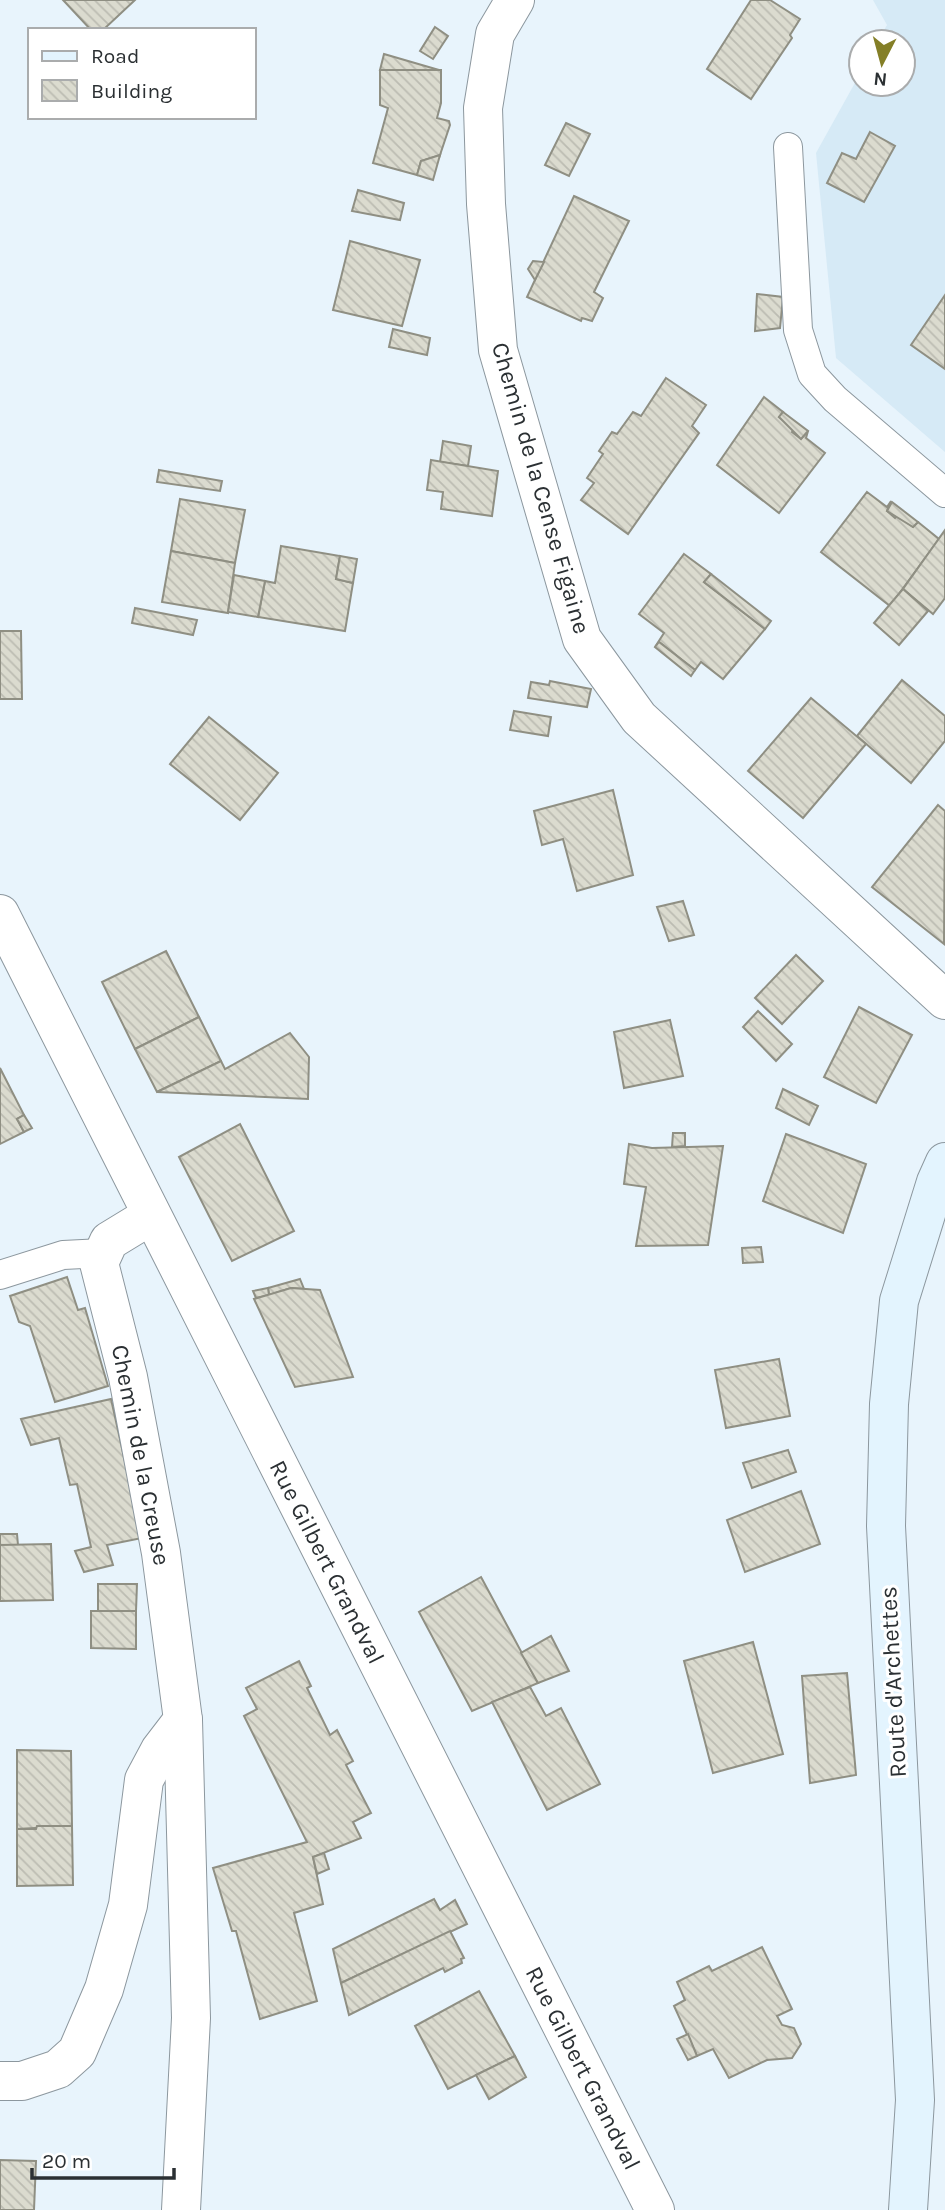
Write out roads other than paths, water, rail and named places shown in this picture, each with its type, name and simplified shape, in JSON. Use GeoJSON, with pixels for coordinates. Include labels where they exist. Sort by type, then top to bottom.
{"type":"FeatureCollection","features":[{"type":"Feature","properties":{"kind":"street","name":"Chemin de la Cense Figaine"},"geometry":{"type":"LineString","coordinates":[[515,0],[495,34],[483,108],[486,204],[498,350],[582,639],[639,719],[945,1000]]}},
{"type":"Feature","properties":{"kind":"street","name":"Rue Gilbert Grandval"},"geometry":{"type":"LineString","coordinates":[[0,914],[150,1216],[340,1586],[654,2210]]}},
{"type":"Feature","properties":{"kind":"street","name":"Route d'Archettes"},"geometry":{"type":"LineString","coordinates":[[908,2210],[915,2100],[886,1526],[889,1404],[899,1301],[936,1182],[945,1162]]}},
{"type":"Feature","properties":{"kind":"street"},"geometry":{"type":"LineString","coordinates":[[103,1254],[109,1241],[150,1216]]}},
{"type":"Feature","properties":{"kind":"street","name":"Chemin de la Creuse"},"geometry":{"type":"LineString","coordinates":[[103,1254],[99,1263],[128,1377],[161,1553],[183,1720],[191,2018],[181,2210]]}},
{"type":"Feature","properties":{"kind":"street"},"geometry":{"type":"LineString","coordinates":[[0,2081],[22,2081],[58,2069],[77,2052],[104,1989],[128,1905],[144,1780],[160,1750],[183,1720]]}},
{"type":"Feature","properties":{"kind":"lane"},"geometry":{"type":"LineString","coordinates":[[788,147],[798,330],[812,374],[835,399],[945,493]]}},
{"type":"Feature","properties":{"kind":"lane"},"geometry":{"type":"LineString","coordinates":[[0,1275],[63,1255],[103,1254]]}}]}
